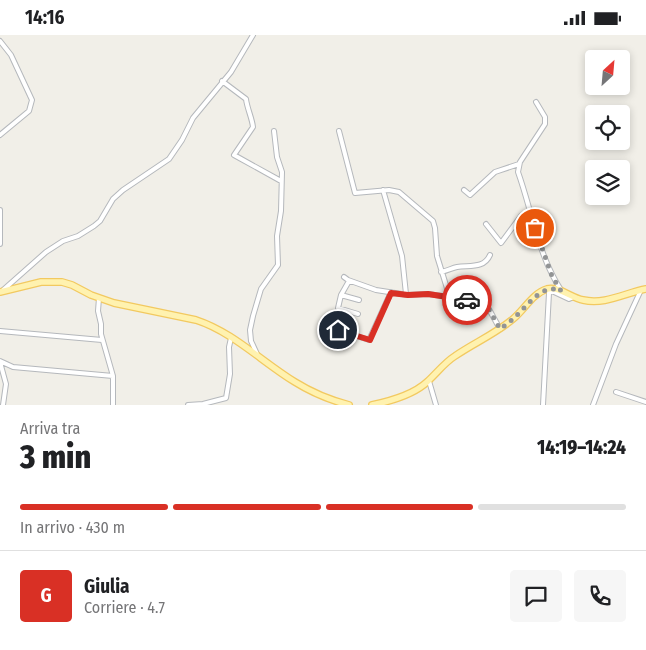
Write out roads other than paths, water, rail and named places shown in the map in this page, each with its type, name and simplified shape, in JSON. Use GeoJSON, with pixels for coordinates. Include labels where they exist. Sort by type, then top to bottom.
{"type":"FeatureCollection","features":[{"type":"Feature","properties":{"kind":"main road"},"geometry":{"type":"LineString","coordinates":[[1,291],[54,281],[67,283],[114,303],[209,324],[296,383],[320,395],[349,405]]}},
{"type":"Feature","properties":{"kind":"main road"},"geometry":{"type":"LineString","coordinates":[[372,405],[389,402],[415,390],[429,380],[453,357],[515,318],[540,293],[547,289],[561,291],[584,301],[606,301],[644,290]]}},
{"type":"Feature","properties":{"kind":"street"},"geometry":{"type":"LineString","coordinates":[[1,291],[63,241],[78,236],[94,226],[100,221],[113,199],[123,190],[170,159],[193,118],[231,72],[253,35]]}},
{"type":"Feature","properties":{"kind":"street"},"geometry":{"type":"LineString","coordinates":[[0,41],[12,55],[32,100],[29,111],[0,135]]}},
{"type":"Feature","properties":{"kind":"street"},"geometry":{"type":"LineString","coordinates":[[222,81],[246,99],[253,127],[234,155],[281,181]]}},
{"type":"Feature","properties":{"kind":"street"},"geometry":{"type":"LineString","coordinates":[[536,102],[545,117],[545,124],[519,163],[518,172],[552,276],[561,291]]}},
{"type":"Feature","properties":{"kind":"street"},"geometry":{"type":"LineString","coordinates":[[258,356],[251,341],[250,330],[261,289],[278,265],[277,236],[281,211],[282,172],[277,157],[274,131]]}},
{"type":"Feature","properties":{"kind":"street"},"geometry":{"type":"LineString","coordinates":[[339,131],[355,193],[383,190],[399,192],[433,221],[437,256],[450,298]]}},
{"type":"Feature","properties":{"kind":"street"},"geometry":{"type":"LineString","coordinates":[[464,190],[470,195],[495,172],[519,163]]}},
{"type":"Feature","properties":{"kind":"street"},"geometry":{"type":"LineString","coordinates":[[383,190],[402,255],[406,294]]}},
{"type":"Feature","properties":{"kind":"street"},"geometry":{"type":"LineString","coordinates":[[0,210],[0,244]]}},
{"type":"Feature","properties":{"kind":"street"},"geometry":{"type":"LineString","coordinates":[[486,224],[501,243],[521,216],[524,214],[531,215]]}},
{"type":"Feature","properties":{"kind":"street"},"geometry":{"type":"LineString","coordinates":[[442,273],[459,267],[479,265],[486,261],[490,255]]}},
{"type":"Feature","properties":{"kind":"street"},"geometry":{"type":"LineString","coordinates":[[344,277],[349,281],[391,293],[428,294],[485,302],[500,329]]}},
{"type":"Feature","properties":{"kind":"street"},"geometry":{"type":"LineString","coordinates":[[349,281],[341,295],[338,308],[358,314]]}},
{"type":"Feature","properties":{"kind":"street"},"geometry":{"type":"LineString","coordinates":[[593,405],[616,344],[644,290]]}},
{"type":"Feature","properties":{"kind":"street"},"geometry":{"type":"LineString","coordinates":[[543,405],[549,293],[552,291],[569,299],[575,297]]}},
{"type":"Feature","properties":{"kind":"street"},"geometry":{"type":"LineString","coordinates":[[338,330],[370,340],[391,293]]}},
{"type":"Feature","properties":{"kind":"street"},"geometry":{"type":"LineString","coordinates":[[341,295],[359,300]]}},
{"type":"Feature","properties":{"kind":"street"},"geometry":{"type":"LineString","coordinates":[[99,298],[98,311],[102,340],[113,376],[113,405]]}},
{"type":"Feature","properties":{"kind":"street"},"geometry":{"type":"LineString","coordinates":[[0,331],[102,340]]}},
{"type":"Feature","properties":{"kind":"street"},"geometry":{"type":"LineString","coordinates":[[188,405],[203,404],[226,398],[230,374],[231,338]]}},
{"type":"Feature","properties":{"kind":"street"},"geometry":{"type":"LineString","coordinates":[[0,362],[13,367],[113,376]]}},
{"type":"Feature","properties":{"kind":"street"},"geometry":{"type":"LineString","coordinates":[[0,362],[6,384],[3,405]]}},
{"type":"Feature","properties":{"kind":"street"},"geometry":{"type":"LineString","coordinates":[[429,380],[436,405]]}},
{"type":"Feature","properties":{"kind":"street"},"geometry":{"type":"LineString","coordinates":[[616,392],[646,402]]}},
{"type":"Feature","properties":{"kind":"street"},"geometry":{"type":"LineString","coordinates":[[334,405],[341,403]]}}]}
